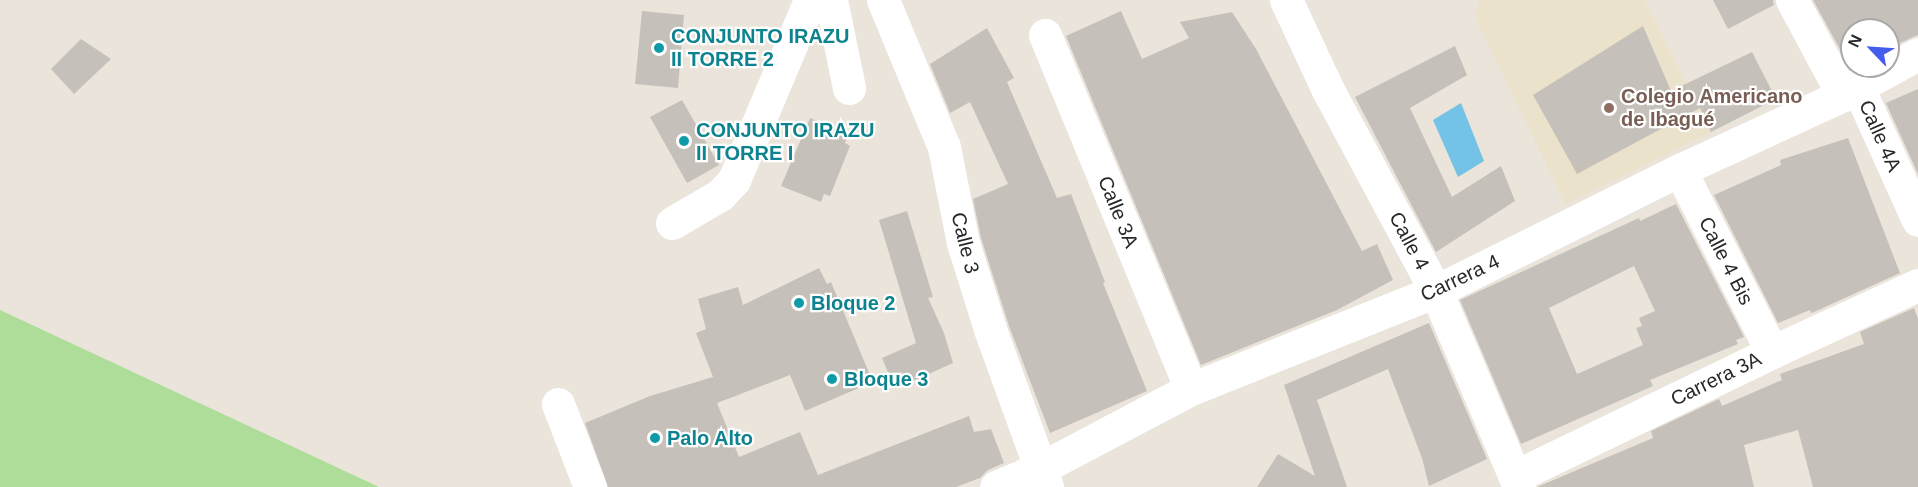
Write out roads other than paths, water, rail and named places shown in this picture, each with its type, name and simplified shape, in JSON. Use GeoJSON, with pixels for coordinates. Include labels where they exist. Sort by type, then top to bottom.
{"type":"FeatureCollection","features":[{"type":"Feature","properties":{"kind":"street"},"geometry":{"type":"LineString","coordinates":[[672,223],[720,195],[734,180],[810,0]]}},
{"type":"Feature","properties":{"kind":"street"},"geometry":{"type":"LineString","coordinates":[[831,0],[849,88]]}},
{"type":"Feature","properties":{"kind":"street","name":"Calle 3"},"geometry":{"type":"LineString","coordinates":[[883,0],[944,147],[963,243],[991,332],[1044,478]]}},
{"type":"Feature","properties":{"kind":"street","name":"Calle 4"},"geometry":{"type":"LineString","coordinates":[[1286,0],[1328,90],[1436,291],[1518,482]]}},
{"type":"Feature","properties":{"kind":"street","name":"Calle 4A"},"geometry":{"type":"LineString","coordinates":[[1792,0],[1850,90],[1918,220]]}},
{"type":"Feature","properties":{"kind":"street","name":"Calle 3A"},"geometry":{"type":"LineString","coordinates":[[1045,35],[1191,389]]}},
{"type":"Feature","properties":{"kind":"street","name":"Carrera 4"},"geometry":{"type":"LineString","coordinates":[[996,487],[1044,478],[1191,389],[1436,291],[1680,170],[1850,90],[1918,54]]}},
{"type":"Feature","properties":{"kind":"street","name":"Calle 4 Bis"},"geometry":{"type":"LineString","coordinates":[[1680,170],[1772,352]]}},
{"type":"Feature","properties":{"kind":"street","name":"Carrera 3A"},"geometry":{"type":"LineString","coordinates":[[1518,482],[1772,352],[1918,285]]}},
{"type":"Feature","properties":{"kind":"street"},"geometry":{"type":"LineString","coordinates":[[558,404],[590,487]]}},
{"type":"Feature","properties":{"kind":"water"},"geometry":{"type":"Polygon","coordinates":[[[1461,103],[1484,161],[1458,177],[1433,120],[1461,103]]]}},
{"type":"Feature","properties":{"kind":"place","name":"CONJUNTO IRAZU II TORRE 2"},"geometry":{"type":"Point","coordinates":[659,48]}},
{"type":"Feature","properties":{"kind":"place","name":"Colegio Americano de Ibagué"},"geometry":{"type":"Point","coordinates":[1609,108]}},
{"type":"Feature","properties":{"kind":"place","name":"CONJUNTO IRAZU II TORRE I"},"geometry":{"type":"Point","coordinates":[684,141]}},
{"type":"Feature","properties":{"kind":"place","name":"Bloque 2"},"geometry":{"type":"Point","coordinates":[799,303]}},
{"type":"Feature","properties":{"kind":"place","name":"Bloque 3"},"geometry":{"type":"Point","coordinates":[832,379]}},
{"type":"Feature","properties":{"kind":"place","name":"Palo Alto"},"geometry":{"type":"Point","coordinates":[655,438]}}]}
